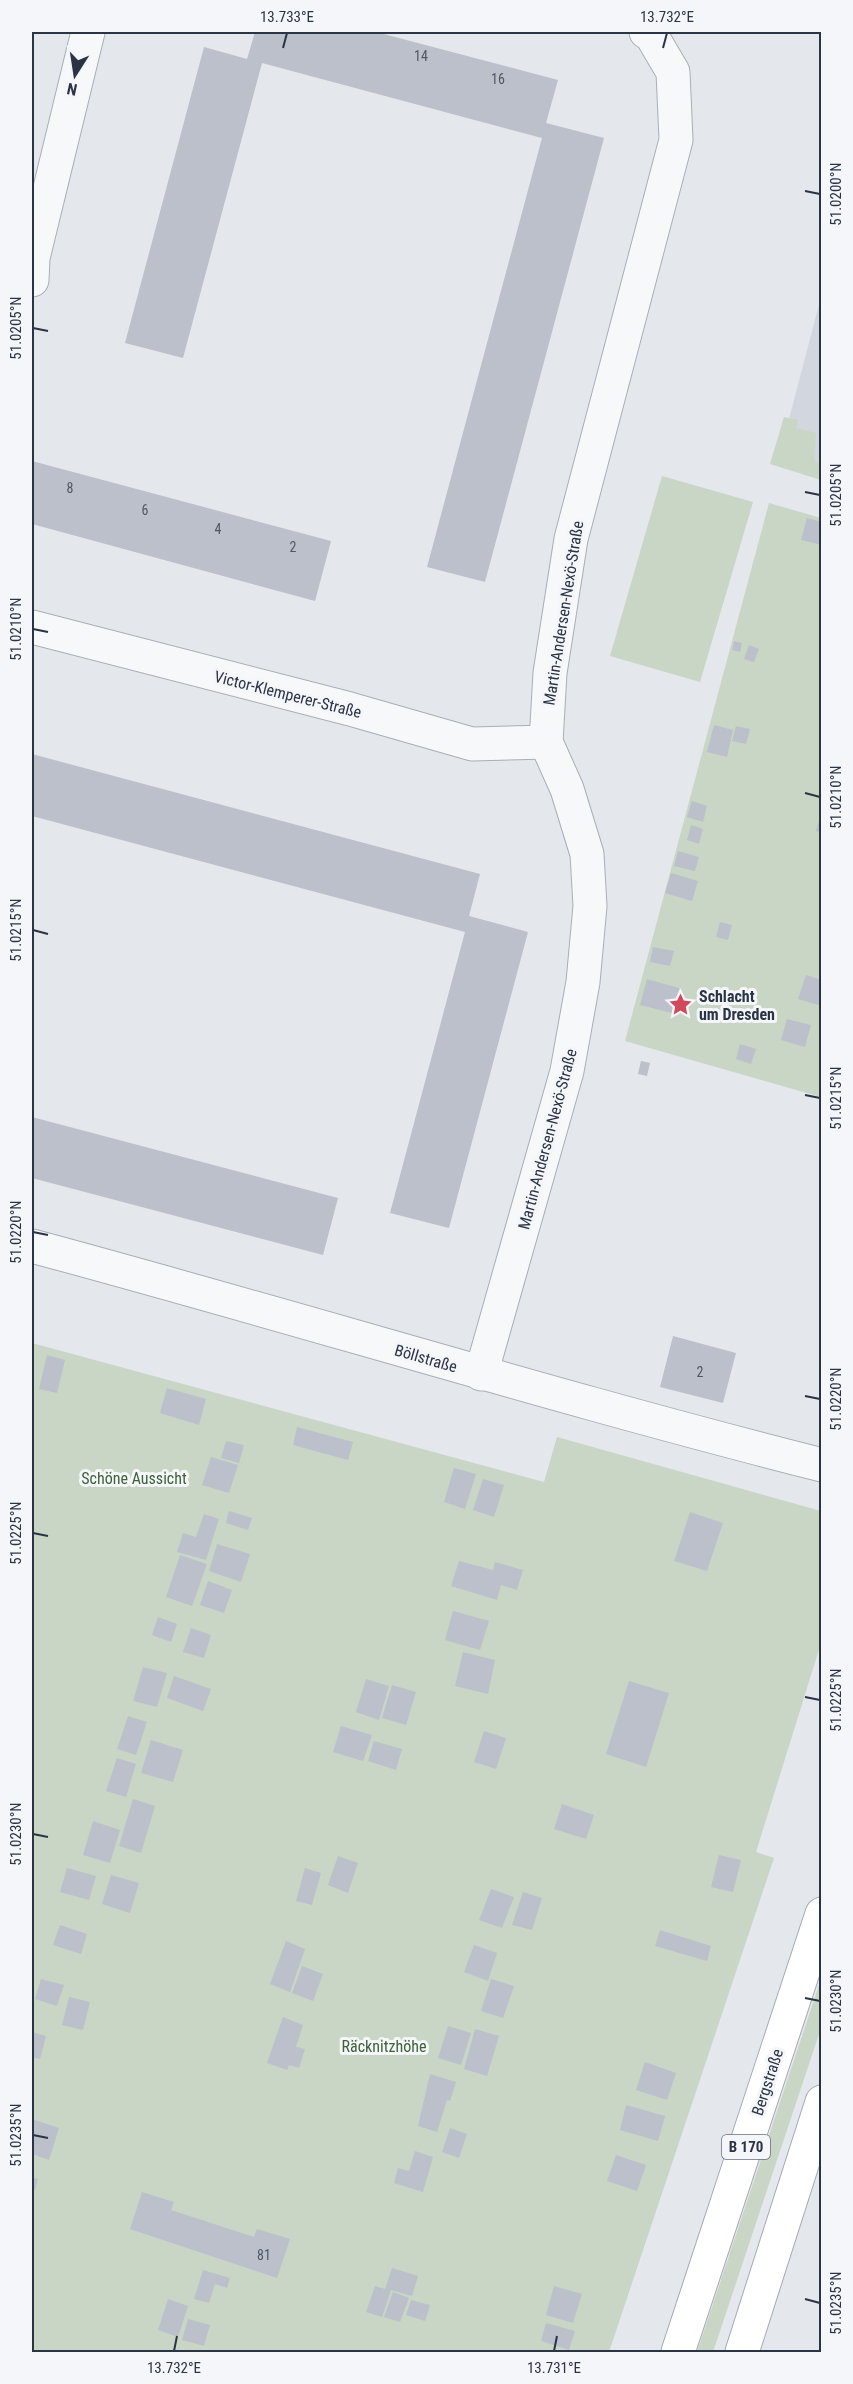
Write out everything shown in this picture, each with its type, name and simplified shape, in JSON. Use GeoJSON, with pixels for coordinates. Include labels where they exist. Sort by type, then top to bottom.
{"type":"FeatureCollection","features":[{"type":"Feature","properties":{"kind":"main road","name":"Bergstraße"},"geometry":{"type":"LineString","coordinates":[[678,2352],[822,1914]]}},
{"type":"Feature","properties":{"kind":"main road"},"geometry":{"type":"LineString","coordinates":[[742,2352],[822,2102]]}},
{"type":"Feature","properties":{"kind":"street"},"geometry":{"type":"LineString","coordinates":[[32,280],[33,258],[88,32]]}},
{"type":"Feature","properties":{"kind":"street","name":"Martin-Andersen-Nexö-Straße"},"geometry":{"type":"LineString","coordinates":[[481,1374],[567,1071],[583,982],[591,906],[587,854],[567,789],[546,742],[550,673],[571,539],[676,141],[673,72],[651,33],[646,32]]}},
{"type":"Feature","properties":{"kind":"street","name":"Victor-Klemperer-Straße"},"geometry":{"type":"LineString","coordinates":[[32,627],[350,709],[472,744],[546,742]]}},
{"type":"Feature","properties":{"kind":"street","name":"Böllstraße"},"geometry":{"type":"LineString","coordinates":[[32,1246],[253,1306],[481,1374],[822,1465]]}},
{"type":"Feature","properties":{"kind":"shaded area"},"geometry":{"type":"Polygon","coordinates":[[[821,297],[821,474],[778,461],[821,297]]]}},
{"type":"Feature","properties":{"kind":"green space"},"geometry":{"type":"Polygon","coordinates":[[[784,417],[798,420],[796,428],[816,433],[814,458],[821,468],[821,480],[770,464],[784,417]]]}},
{"type":"Feature","properties":{"kind":"green space"},"geometry":{"type":"Polygon","coordinates":[[[662,476],[753,502],[700,682],[610,656],[662,476]]]}},
{"type":"Feature","properties":{"kind":"green space"},"geometry":{"type":"Polygon","coordinates":[[[769,503],[821,518],[821,1097],[625,1041],[769,503]]]}},
{"type":"Feature","properties":{"kind":"green space","name":"Räcknitzhöhe"},"geometry":{"type":"Polygon","coordinates":[[[32,1343],[544,1482],[557,1437],[821,1511],[821,1643],[756,1852],[774,1858],[609,2352],[32,2352],[32,1343]]]}},
{"type":"Feature","properties":{"kind":"green space"},"geometry":{"type":"Polygon","coordinates":[[[821,1979],[821,2028],[713,2352],[697,2352],[821,1979]]]}},
{"type":"Feature","properties":{"kind":"building"},"geometry":{"type":"Polygon","coordinates":[[[255,32],[376,32],[558,80],[546,123],[604,138],[485,582],[427,567],[542,138],[262,63],[183,358],[125,343],[204,47],[247,59],[255,32]]]}},
{"type":"Feature","properties":{"kind":"building"},"geometry":{"type":"Polygon","coordinates":[[[32,461],[331,541],[315,601],[32,524],[32,461]]]}},
{"type":"Feature","properties":{"kind":"building"},"geometry":{"type":"Polygon","coordinates":[[[807,518],[822,522],[822,545],[801,540],[807,518]]]}},
{"type":"Feature","properties":{"kind":"building"},"geometry":{"type":"Polygon","coordinates":[[[734,641],[742,643],[740,652],[732,650],[734,641]]]}},
{"type":"Feature","properties":{"kind":"building"},"geometry":{"type":"Polygon","coordinates":[[[749,645],[759,649],[754,662],[744,659],[749,645]]]}},
{"type":"Feature","properties":{"kind":"building"},"geometry":{"type":"Polygon","coordinates":[[[714,725],[733,730],[727,757],[707,752],[714,725]]]}},
{"type":"Feature","properties":{"kind":"building"},"geometry":{"type":"Polygon","coordinates":[[[736,726],[750,729],[746,744],[732,741],[736,726]]]}},
{"type":"Feature","properties":{"kind":"building"},"geometry":{"type":"Polygon","coordinates":[[[32,754],[480,874],[469,916],[528,932],[449,1228],[390,1213],[465,932],[32,816],[32,754]]]}},
{"type":"Feature","properties":{"kind":"building"},"geometry":{"type":"Polygon","coordinates":[[[692,801],[707,806],[703,822],[687,817],[692,801]]]}},
{"type":"Feature","properties":{"kind":"building"},"geometry":{"type":"Polygon","coordinates":[[[822,813],[822,833],[816,831],[822,813]]]}},
{"type":"Feature","properties":{"kind":"building"},"geometry":{"type":"Polygon","coordinates":[[[691,825],[703,829],[699,844],[687,840],[691,825]]]}},
{"type":"Feature","properties":{"kind":"building"},"geometry":{"type":"Polygon","coordinates":[[[678,851],[699,857],[695,871],[674,866],[678,851]]]}},
{"type":"Feature","properties":{"kind":"building"},"geometry":{"type":"Polygon","coordinates":[[[671,873],[698,881],[692,901],[665,893],[671,873]]]}},
{"type":"Feature","properties":{"kind":"building"},"geometry":{"type":"Polygon","coordinates":[[[720,922],[732,925],[728,940],[716,937],[720,922]]]}},
{"type":"Feature","properties":{"kind":"building"},"geometry":{"type":"Polygon","coordinates":[[[653,947],[674,951],[670,966],[650,962],[653,947]]]}},
{"type":"Feature","properties":{"kind":"building"},"geometry":{"type":"Polygon","coordinates":[[[806,975],[822,980],[822,1006],[798,999],[806,975]]]}},
{"type":"Feature","properties":{"kind":"building"},"geometry":{"type":"Polygon","coordinates":[[[647,979],[679,988],[672,1013],[640,1005],[647,979]]]}},
{"type":"Feature","properties":{"kind":"building"},"geometry":{"type":"Polygon","coordinates":[[[787,1019],[811,1025],[805,1047],[781,1040],[787,1019]]]}},
{"type":"Feature","properties":{"kind":"building"},"geometry":{"type":"Polygon","coordinates":[[[740,1044],[756,1049],[751,1064],[736,1059],[740,1044]]]}},
{"type":"Feature","properties":{"kind":"building"},"geometry":{"type":"Polygon","coordinates":[[[641,1061],[650,1063],[647,1076],[638,1074],[641,1061]]]}},
{"type":"Feature","properties":{"kind":"building"},"geometry":{"type":"Polygon","coordinates":[[[32,1117],[338,1198],[323,1255],[32,1178],[32,1117]]]}},
{"type":"Feature","properties":{"kind":"building"},"geometry":{"type":"Polygon","coordinates":[[[673,1336],[736,1353],[723,1403],[660,1387],[673,1336]]]}},
{"type":"Feature","properties":{"kind":"building"},"geometry":{"type":"Polygon","coordinates":[[[47,1355],[65,1360],[57,1393],[39,1389],[47,1355]]]}},
{"type":"Feature","properties":{"kind":"building"},"geometry":{"type":"Polygon","coordinates":[[[167,1388],[206,1399],[199,1425],[160,1413],[167,1388]]]}},
{"type":"Feature","properties":{"kind":"building"},"geometry":{"type":"Polygon","coordinates":[[[297,1427],[353,1442],[348,1460],[293,1445],[297,1427]]]}},
{"type":"Feature","properties":{"kind":"building"},"geometry":{"type":"Polygon","coordinates":[[[226,1441],[244,1445],[239,1463],[221,1458],[226,1441]]]}},
{"type":"Feature","properties":{"kind":"building"},"geometry":{"type":"Polygon","coordinates":[[[211,1457],[238,1465],[229,1493],[202,1485],[211,1457]]]}},
{"type":"Feature","properties":{"kind":"building"},"geometry":{"type":"Polygon","coordinates":[[[454,1468],[476,1474],[465,1509],[444,1502],[454,1468]]]}},
{"type":"Feature","properties":{"kind":"building"},"geometry":{"type":"Polygon","coordinates":[[[483,1479],[504,1485],[494,1517],[473,1510],[483,1479]]]}},
{"type":"Feature","properties":{"kind":"building"},"geometry":{"type":"Polygon","coordinates":[[[229,1511],[252,1518],[248,1530],[226,1523],[229,1511]]]}},
{"type":"Feature","properties":{"kind":"building"},"geometry":{"type":"Polygon","coordinates":[[[690,1512],[723,1523],[707,1571],[674,1561],[690,1512]]]}},
{"type":"Feature","properties":{"kind":"building"},"geometry":{"type":"Polygon","coordinates":[[[204,1514],[219,1519],[206,1560],[177,1552],[183,1533],[196,1537],[204,1514]]]}},
{"type":"Feature","properties":{"kind":"building"},"geometry":{"type":"Polygon","coordinates":[[[217,1544],[250,1554],[241,1582],[209,1571],[217,1544]]]}},
{"type":"Feature","properties":{"kind":"building"},"geometry":{"type":"Polygon","coordinates":[[[180,1555],[207,1564],[192,1606],[166,1597],[180,1555]]]}},
{"type":"Feature","properties":{"kind":"building"},"geometry":{"type":"Polygon","coordinates":[[[459,1561],[493,1570],[495,1562],[523,1570],[517,1590],[501,1585],[497,1600],[451,1586],[459,1561]]]}},
{"type":"Feature","properties":{"kind":"building"},"geometry":{"type":"Polygon","coordinates":[[[208,1581],[232,1590],[224,1613],[200,1605],[208,1581]]]}},
{"type":"Feature","properties":{"kind":"building"},"geometry":{"type":"Polygon","coordinates":[[[453,1611],[489,1621],[480,1650],[445,1640],[453,1611]]]}},
{"type":"Feature","properties":{"kind":"building"},"geometry":{"type":"Polygon","coordinates":[[[158,1617],[177,1624],[171,1642],[152,1635],[158,1617]]]}},
{"type":"Feature","properties":{"kind":"building"},"geometry":{"type":"Polygon","coordinates":[[[191,1628],[211,1635],[204,1658],[183,1652],[191,1628]]]}},
{"type":"Feature","properties":{"kind":"building"},"geometry":{"type":"Polygon","coordinates":[[[463,1652],[495,1660],[488,1694],[455,1686],[463,1652]]]}},
{"type":"Feature","properties":{"kind":"building"},"geometry":{"type":"Polygon","coordinates":[[[143,1667],[167,1673],[157,1707],[133,1701],[143,1667]]]}},
{"type":"Feature","properties":{"kind":"building"},"geometry":{"type":"Polygon","coordinates":[[[174,1676],[211,1689],[203,1711],[167,1698],[174,1676]]]}},
{"type":"Feature","properties":{"kind":"building"},"geometry":{"type":"Polygon","coordinates":[[[366,1679],[389,1686],[379,1720],[356,1712],[366,1679]]]}},
{"type":"Feature","properties":{"kind":"building"},"geometry":{"type":"Polygon","coordinates":[[[629,1681],[669,1693],[646,1767],[606,1754],[629,1681]]]}},
{"type":"Feature","properties":{"kind":"building"},"geometry":{"type":"Polygon","coordinates":[[[392,1685],[416,1692],[406,1725],[382,1718],[392,1685]]]}},
{"type":"Feature","properties":{"kind":"building"},"geometry":{"type":"Polygon","coordinates":[[[128,1716],[147,1722],[136,1755],[117,1749],[128,1716]]]}},
{"type":"Feature","properties":{"kind":"building"},"geometry":{"type":"Polygon","coordinates":[[[341,1726],[372,1735],[363,1761],[333,1752],[341,1726]]]}},
{"type":"Feature","properties":{"kind":"building"},"geometry":{"type":"Polygon","coordinates":[[[484,1731],[506,1738],[496,1769],[474,1762],[484,1731]]]}},
{"type":"Feature","properties":{"kind":"building"},"geometry":{"type":"Polygon","coordinates":[[[151,1740],[183,1750],[173,1782],[141,1773],[151,1740]]]}},
{"type":"Feature","properties":{"kind":"building"},"geometry":{"type":"Polygon","coordinates":[[[374,1741],[402,1749],[396,1770],[368,1761],[374,1741]]]}},
{"type":"Feature","properties":{"kind":"building"},"geometry":{"type":"Polygon","coordinates":[[[117,1758],[136,1764],[126,1797],[106,1791],[117,1758]]]}},
{"type":"Feature","properties":{"kind":"building"},"geometry":{"type":"Polygon","coordinates":[[[133,1799],[155,1806],[141,1853],[119,1846],[133,1799]]]}},
{"type":"Feature","properties":{"kind":"building"},"geometry":{"type":"Polygon","coordinates":[[[562,1804],[594,1815],[586,1839],[554,1829],[562,1804]]]}},
{"type":"Feature","properties":{"kind":"building"},"geometry":{"type":"Polygon","coordinates":[[[93,1821],[120,1830],[110,1863],[83,1855],[93,1821]]]}},
{"type":"Feature","properties":{"kind":"building"},"geometry":{"type":"Polygon","coordinates":[[[719,1855],[741,1860],[733,1892],[711,1887],[719,1855]]]}},
{"type":"Feature","properties":{"kind":"building"},"geometry":{"type":"Polygon","coordinates":[[[338,1856],[358,1863],[348,1893],[328,1885],[338,1856]]]}},
{"type":"Feature","properties":{"kind":"building"},"geometry":{"type":"Polygon","coordinates":[[[67,1868],[96,1876],[89,1900],[60,1892],[67,1868]]]}},
{"type":"Feature","properties":{"kind":"building"},"geometry":{"type":"Polygon","coordinates":[[[305,1868],[321,1873],[312,1905],[296,1901],[305,1868]]]}},
{"type":"Feature","properties":{"kind":"building"},"geometry":{"type":"Polygon","coordinates":[[[111,1875],[139,1883],[130,1913],[102,1904],[111,1875]]]}},
{"type":"Feature","properties":{"kind":"building"},"geometry":{"type":"Polygon","coordinates":[[[491,1889],[514,1897],[502,1928],[479,1920],[491,1889]]]}},
{"type":"Feature","properties":{"kind":"building"},"geometry":{"type":"Polygon","coordinates":[[[523,1892],[542,1898],[532,1930],[512,1925],[523,1892]]]}},
{"type":"Feature","properties":{"kind":"building"},"geometry":{"type":"Polygon","coordinates":[[[60,1925],[87,1934],[81,1954],[53,1945],[60,1925]]]}},
{"type":"Feature","properties":{"kind":"building"},"geometry":{"type":"Polygon","coordinates":[[[660,1930],[711,1946],[707,1961],[655,1946],[660,1930]]]}},
{"type":"Feature","properties":{"kind":"building"},"geometry":{"type":"Polygon","coordinates":[[[286,1941],[305,1949],[290,1992],[270,1984],[286,1941]]]}},
{"type":"Feature","properties":{"kind":"building"},"geometry":{"type":"Polygon","coordinates":[[[474,1945],[497,1953],[488,1981],[464,1972],[474,1945]]]}},
{"type":"Feature","properties":{"kind":"building"},"geometry":{"type":"Polygon","coordinates":[[[302,1966],[323,1974],[313,2001],[292,1993],[302,1966]]]}},
{"type":"Feature","properties":{"kind":"building"},"geometry":{"type":"Polygon","coordinates":[[[41,1979],[64,1985],[57,2006],[35,1999],[41,1979]]]}},
{"type":"Feature","properties":{"kind":"building"},"geometry":{"type":"Polygon","coordinates":[[[491,1979],[514,1986],[503,2018],[481,2011],[491,1979]]]}},
{"type":"Feature","properties":{"kind":"building"},"geometry":{"type":"Polygon","coordinates":[[[69,1997],[90,2002],[83,2030],[62,2025],[69,1997]]]}},
{"type":"Feature","properties":{"kind":"building"},"geometry":{"type":"Polygon","coordinates":[[[283,2017],[303,2025],[296,2047],[305,2049],[299,2068],[289,2065],[287,2070],[267,2063],[283,2017]]]}},
{"type":"Feature","properties":{"kind":"building"},"geometry":{"type":"Polygon","coordinates":[[[448,2026],[471,2033],[461,2065],[438,2058],[448,2026]]]}},
{"type":"Feature","properties":{"kind":"building"},"geometry":{"type":"Polygon","coordinates":[[[475,2029],[499,2036],[487,2076],[464,2069],[475,2029]]]}},
{"type":"Feature","properties":{"kind":"building"},"geometry":{"type":"Polygon","coordinates":[[[32,2032],[46,2036],[40,2059],[32,2057],[32,2032]]]}},
{"type":"Feature","properties":{"kind":"building"},"geometry":{"type":"Polygon","coordinates":[[[645,2062],[676,2073],[667,2100],[636,2090],[645,2062]]]}},
{"type":"Feature","properties":{"kind":"building"},"geometry":{"type":"Polygon","coordinates":[[[430,2074],[456,2082],[450,2101],[447,2100],[437,2132],[418,2126],[430,2074]]]}},
{"type":"Feature","properties":{"kind":"building"},"geometry":{"type":"Polygon","coordinates":[[[626,2105],[665,2116],[658,2141],[620,2130],[626,2105]]]}},
{"type":"Feature","properties":{"kind":"building"},"geometry":{"type":"Polygon","coordinates":[[[32,2119],[59,2128],[49,2160],[32,2154],[32,2119]]]}},
{"type":"Feature","properties":{"kind":"building"},"geometry":{"type":"Polygon","coordinates":[[[450,2128],[467,2134],[459,2158],[442,2152],[450,2128]]]}},
{"type":"Feature","properties":{"kind":"building"},"geometry":{"type":"Polygon","coordinates":[[[415,2151],[433,2157],[423,2192],[394,2183],[398,2168],[409,2171],[415,2151]]]}},
{"type":"Feature","properties":{"kind":"building"},"geometry":{"type":"Polygon","coordinates":[[[616,2155],[646,2165],[637,2191],[607,2181],[616,2155]]]}},
{"type":"Feature","properties":{"kind":"building"},"geometry":{"type":"Polygon","coordinates":[[[32,2177],[38,2179],[35,2190],[32,2189],[32,2177]]]}},
{"type":"Feature","properties":{"kind":"building"},"geometry":{"type":"Polygon","coordinates":[[[142,2192],[174,2202],[171,2210],[254,2237],[257,2229],[290,2239],[277,2278],[130,2229],[142,2192]]]}},
{"type":"Feature","properties":{"kind":"building"},"geometry":{"type":"Polygon","coordinates":[[[392,2268],[418,2276],[412,2296],[391,2290],[382,2317],[366,2312],[375,2286],[385,2289],[392,2268]]]}},
{"type":"Feature","properties":{"kind":"building"},"geometry":{"type":"Polygon","coordinates":[[[203,2270],[230,2278],[227,2288],[215,2284],[209,2303],[194,2299],[203,2270]]]}},
{"type":"Feature","properties":{"kind":"building"},"geometry":{"type":"Polygon","coordinates":[[[554,2286],[582,2294],[573,2323],[546,2315],[554,2286]]]}},
{"type":"Feature","properties":{"kind":"building"},"geometry":{"type":"Polygon","coordinates":[[[393,2292],[409,2298],[400,2322],[384,2317],[393,2292]]]}},
{"type":"Feature","properties":{"kind":"building"},"geometry":{"type":"Polygon","coordinates":[[[168,2299],[188,2306],[178,2337],[158,2330],[168,2299]]]}},
{"type":"Feature","properties":{"kind":"building"},"geometry":{"type":"Polygon","coordinates":[[[411,2300],[430,2305],[425,2321],[406,2315],[411,2300]]]}},
{"type":"Feature","properties":{"kind":"building"},"geometry":{"type":"Polygon","coordinates":[[[188,2319],[210,2325],[204,2346],[182,2340],[188,2319]]]}},
{"type":"Feature","properties":{"kind":"building"},"geometry":{"type":"Polygon","coordinates":[[[546,2323],[575,2331],[569,2350],[541,2341],[546,2323]]]}},
{"type":"Feature","properties":{"kind":"place","name":"Schlacht um Dresden"},"geometry":{"type":"Point","coordinates":[681,1005]}},
{"type":"Feature","properties":{"kind":"park label","name":"Schöne Aussicht"},"geometry":{"type":"Point","coordinates":[134,1478]}}]}
